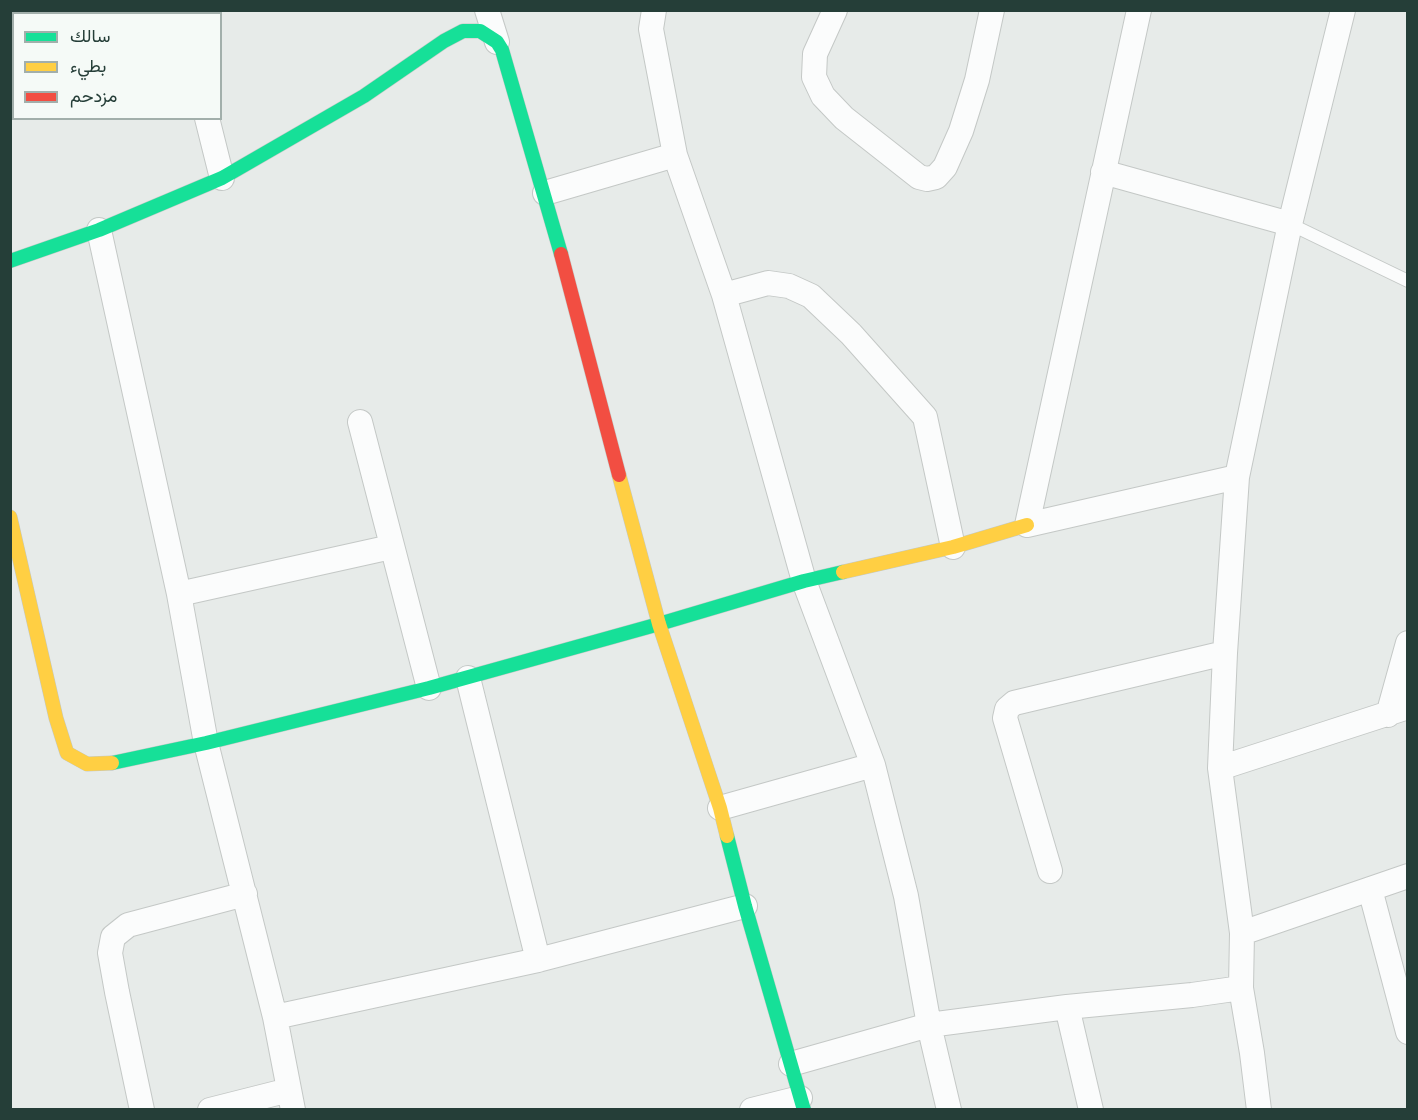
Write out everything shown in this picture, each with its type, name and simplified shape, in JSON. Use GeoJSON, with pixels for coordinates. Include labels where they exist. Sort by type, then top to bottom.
{"type":"FeatureCollection","features":[{"type":"Feature","properties":{"kind":"street"},"geometry":{"type":"LineString","coordinates":[[487,10],[497,42],[502,50],[545,193],[659,624],[720,808],[745,906],[802,1104],[752,1110]]}},
{"type":"Feature","properties":{"kind":"street"},"geometry":{"type":"LineString","coordinates":[[654,10],[651,29],[675,154],[724,295],[804,581],[873,765],[906,896],[929,1025],[949,1110]]}},
{"type":"Feature","properties":{"kind":"street"},"geometry":{"type":"LineString","coordinates":[[835,10],[815,54],[814,77],[823,96],[844,118],[919,177],[927,179],[936,177],[945,167],[961,131],[977,80],[992,10]]}},
{"type":"Feature","properties":{"kind":"street"},"geometry":{"type":"LineString","coordinates":[[1027,525],[1139,10]]}},
{"type":"Feature","properties":{"kind":"street"},"geometry":{"type":"LineString","coordinates":[[1259,1110],[1241,988],[1242,933],[1220,768],[1237,477],[1290,224],[1343,10]]}},
{"type":"Feature","properties":{"kind":"street"},"geometry":{"type":"LineString","coordinates":[[10,261],[99,230],[222,178],[364,96],[463,31],[480,31],[497,42]]}},
{"type":"Feature","properties":{"kind":"street"},"geometry":{"type":"LineString","coordinates":[[208,120],[222,178]]}},
{"type":"Feature","properties":{"kind":"street"},"geometry":{"type":"LineString","coordinates":[[545,193],[675,154]]}},
{"type":"Feature","properties":{"kind":"street"},"geometry":{"type":"LineString","coordinates":[[1103,172],[1290,224]]}},
{"type":"Feature","properties":{"kind":"street"},"geometry":{"type":"LineString","coordinates":[[99,230],[179,594],[206,743],[275,1017],[291,1100],[210,1110]]}},
{"type":"Feature","properties":{"kind":"street"},"geometry":{"type":"LineString","coordinates":[[724,295],[768,283],[789,286],[811,296],[852,334],[925,417],[953,547]]}},
{"type":"Feature","properties":{"kind":"street"},"geometry":{"type":"LineString","coordinates":[[360,422],[429,688]]}},
{"type":"Feature","properties":{"kind":"street"},"geometry":{"type":"LineString","coordinates":[[10,517],[66,753],[80,761],[98,765],[206,743],[429,688],[804,581],[953,547],[1027,525],[1237,477]]}},
{"type":"Feature","properties":{"kind":"street"},"geometry":{"type":"LineString","coordinates":[[179,594],[392,547]]}},
{"type":"Feature","properties":{"kind":"street"},"geometry":{"type":"LineString","coordinates":[[1220,768],[1398,711],[1407,643]]}},
{"type":"Feature","properties":{"kind":"street"},"geometry":{"type":"LineString","coordinates":[[1050,871],[1005,718],[1007,709],[1014,703],[1225,653]]}},
{"type":"Feature","properties":{"kind":"street"},"geometry":{"type":"LineString","coordinates":[[468,678],[538,960]]}},
{"type":"Feature","properties":{"kind":"street"},"geometry":{"type":"LineString","coordinates":[[720,808],[873,765]]}},
{"type":"Feature","properties":{"kind":"street"},"geometry":{"type":"LineString","coordinates":[[1242,933],[1407,876]]}},
{"type":"Feature","properties":{"kind":"street"},"geometry":{"type":"LineString","coordinates":[[1370,889],[1406,1024]]}},
{"type":"Feature","properties":{"kind":"street"},"geometry":{"type":"LineString","coordinates":[[142,1110],[110,954],[113,937],[128,925],[245,894]]}},
{"type":"Feature","properties":{"kind":"street"},"geometry":{"type":"LineString","coordinates":[[275,1017],[538,960],[745,906]]}},
{"type":"Feature","properties":{"kind":"street"},"geometry":{"type":"LineString","coordinates":[[791,1064],[929,1025],[1241,988]]}},
{"type":"Feature","properties":{"kind":"street"},"geometry":{"type":"LineString","coordinates":[[1067,1007],[1091,1110]]}},
{"type":"Feature","properties":{"kind":"lane"},"geometry":{"type":"LineString","coordinates":[[1290,224],[1407,281]]}},
{"type":"Feature","properties":{"kind":"traffic: fast"},"geometry":{"type":"LineString","coordinates":[[10,261],[99,230],[222,178],[364,96],[444,41],[463,31],[480,31],[497,42],[502,50],[561,254]]}},
{"type":"Feature","properties":{"kind":"traffic: fast"},"geometry":{"type":"LineString","coordinates":[[112,763],[206,743],[429,688],[804,581],[843,572]]}},
{"type":"Feature","properties":{"kind":"traffic: fast"},"geometry":{"type":"LineString","coordinates":[[727,836],[804,1110]]}},
{"type":"Feature","properties":{"kind":"traffic: slow"},"geometry":{"type":"LineString","coordinates":[[619,475],[659,624],[720,808],[727,836]]}},
{"type":"Feature","properties":{"kind":"traffic: slow"},"geometry":{"type":"LineString","coordinates":[[10,517],[56,718],[67,753],[87,764],[112,763]]}},
{"type":"Feature","properties":{"kind":"traffic: slow"},"geometry":{"type":"LineString","coordinates":[[843,572],[953,547],[1027,525]]}},
{"type":"Feature","properties":{"kind":"traffic: jam"},"geometry":{"type":"LineString","coordinates":[[561,254],[619,475]]}}]}
